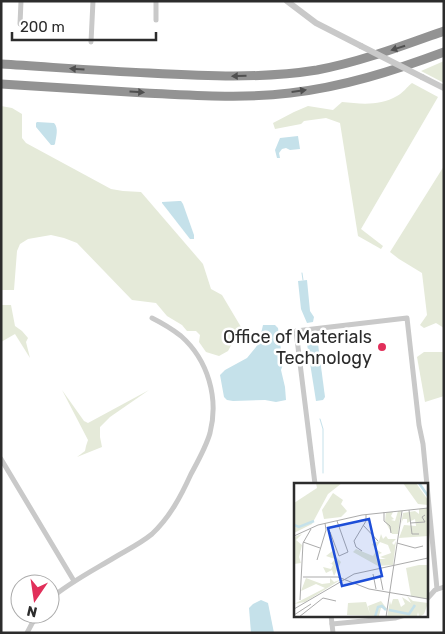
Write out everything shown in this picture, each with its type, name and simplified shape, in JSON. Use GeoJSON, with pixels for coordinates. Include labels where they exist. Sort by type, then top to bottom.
{"type":"FeatureCollection","features":[{"type":"Feature","properties":{"kind":"highway"},"geometry":{"type":"LineString","coordinates":[[1,64],[194,76],[272,75],[318,70],[349,63],[405,46],[444,31]]}},
{"type":"Feature","properties":{"kind":"highway"},"geometry":{"type":"LineString","coordinates":[[1,84],[194,96],[263,95],[318,89],[349,83],[444,52]]}},
{"type":"Feature","properties":{"kind":"street"},"geometry":{"type":"LineString","coordinates":[[20,24],[21,1]]}},
{"type":"Feature","properties":{"kind":"street"},"geometry":{"type":"LineString","coordinates":[[91,42],[93,1]]}},
{"type":"Feature","properties":{"kind":"street"},"geometry":{"type":"LineString","coordinates":[[156,1],[156,20]]}},
{"type":"Feature","properties":{"kind":"street"},"geometry":{"type":"LineString","coordinates":[[287,1],[316,23],[444,88]]}},
{"type":"Feature","properties":{"kind":"street"},"geometry":{"type":"LineString","coordinates":[[60,592],[74,581],[132,548],[157,529],[177,503],[210,434],[213,405],[211,386],[205,370],[186,341],[174,331],[152,318]]}},
{"type":"Feature","properties":{"kind":"street"},"geometry":{"type":"LineString","coordinates":[[315,483],[296,331],[407,318],[427,483]]}},
{"type":"Feature","properties":{"kind":"street"},"geometry":{"type":"LineString","coordinates":[[1,459],[74,581]]}},
{"type":"Feature","properties":{"kind":"street"},"geometry":{"type":"LineString","coordinates":[[428,496],[437,589]]}},
{"type":"Feature","properties":{"kind":"street"},"geometry":{"type":"LineString","coordinates":[[428,598],[437,589],[444,587]]}},
{"type":"Feature","properties":{"kind":"street"},"geometry":{"type":"LineString","coordinates":[[331,616],[334,633]]}},
{"type":"Feature","properties":{"kind":"street"},"geometry":{"type":"LineString","coordinates":[[332,624],[402,616]]}},
{"type":"Feature","properties":{"kind":"green space"},"geometry":{"type":"Polygon","coordinates":[[[444,61],[444,83],[421,71],[444,61]]]}},
{"type":"Feature","properties":{"kind":"green space"},"geometry":{"type":"Polygon","coordinates":[[[412,83],[438,97],[361,229],[383,246],[381,249],[358,236],[340,123],[326,118],[304,121],[301,124],[275,129],[273,123],[308,106],[333,110],[342,102],[363,104],[391,99],[399,95],[412,83]]]}},
{"type":"Feature","properties":{"kind":"green space"},"geometry":{"type":"Polygon","coordinates":[[[1,106],[12,108],[22,114],[22,138],[26,143],[111,189],[141,192],[203,264],[211,289],[222,295],[241,327],[228,351],[219,356],[206,352],[199,342],[200,335],[196,331],[187,331],[182,325],[167,316],[156,303],[132,300],[77,243],[64,238],[51,235],[28,239],[20,244],[17,251],[14,290],[1,290],[1,106]]]}},
{"type":"Feature","properties":{"kind":"green space"},"geometry":{"type":"Polygon","coordinates":[[[444,166],[444,328],[436,323],[424,328],[420,325],[427,315],[422,273],[390,252],[444,166]]]}},
{"type":"Feature","properties":{"kind":"green space"},"geometry":{"type":"Polygon","coordinates":[[[1,305],[11,305],[15,326],[28,338],[26,342],[30,358],[15,334],[1,342],[1,305]]]}},
{"type":"Feature","properties":{"kind":"green space"},"geometry":{"type":"Polygon","coordinates":[[[424,352],[444,352],[444,396],[425,402],[417,357],[424,352]]]}},
{"type":"Feature","properties":{"kind":"green space"},"geometry":{"type":"Polygon","coordinates":[[[62,390],[84,421],[88,423],[149,390],[110,417],[100,427],[102,447],[77,457],[85,451],[88,440],[62,390]]]}},
{"type":"Feature","properties":{"kind":"water"},"geometry":{"type":"Polygon","coordinates":[[[37,122],[54,123],[56,125],[57,133],[54,145],[51,145],[36,127],[37,122]]]}},
{"type":"Feature","properties":{"kind":"water"},"geometry":{"type":"Polygon","coordinates":[[[298,136],[300,149],[282,149],[279,153],[280,158],[277,158],[275,150],[280,138],[298,136]]]}},
{"type":"Feature","properties":{"kind":"water"},"geometry":{"type":"Polygon","coordinates":[[[181,201],[194,239],[190,239],[162,203],[181,201]]]}},
{"type":"Feature","properties":{"kind":"water"},"geometry":{"type":"Polygon","coordinates":[[[307,280],[310,311],[314,317],[313,322],[307,323],[301,309],[298,281],[307,280]]]}},
{"type":"Feature","properties":{"kind":"water"},"geometry":{"type":"Polygon","coordinates":[[[263,325],[275,325],[278,328],[283,364],[281,370],[286,400],[276,402],[265,400],[227,400],[224,397],[220,375],[225,370],[247,358],[259,342],[263,325]]]}},
{"type":"Feature","properties":{"kind":"water"},"geometry":{"type":"Polygon","coordinates":[[[317,336],[325,397],[323,400],[316,401],[307,344],[307,338],[317,336]]]}},
{"type":"Feature","properties":{"kind":"water"},"geometry":{"type":"Polygon","coordinates":[[[261,600],[268,603],[274,633],[251,633],[249,608],[261,600]]]}},
{"type":"Feature","properties":{"kind":"waterway"},"geometry":{"type":"LineString","coordinates":[[302,273],[303,280]]}},
{"type":"Feature","properties":{"kind":"waterway"},"geometry":{"type":"LineString","coordinates":[[320,419],[323,429],[323,473]]}},
{"type":"Feature","properties":{"kind":"place","name":"Office of Materials Technology"},"geometry":{"type":"Point","coordinates":[382,347]}}]}
